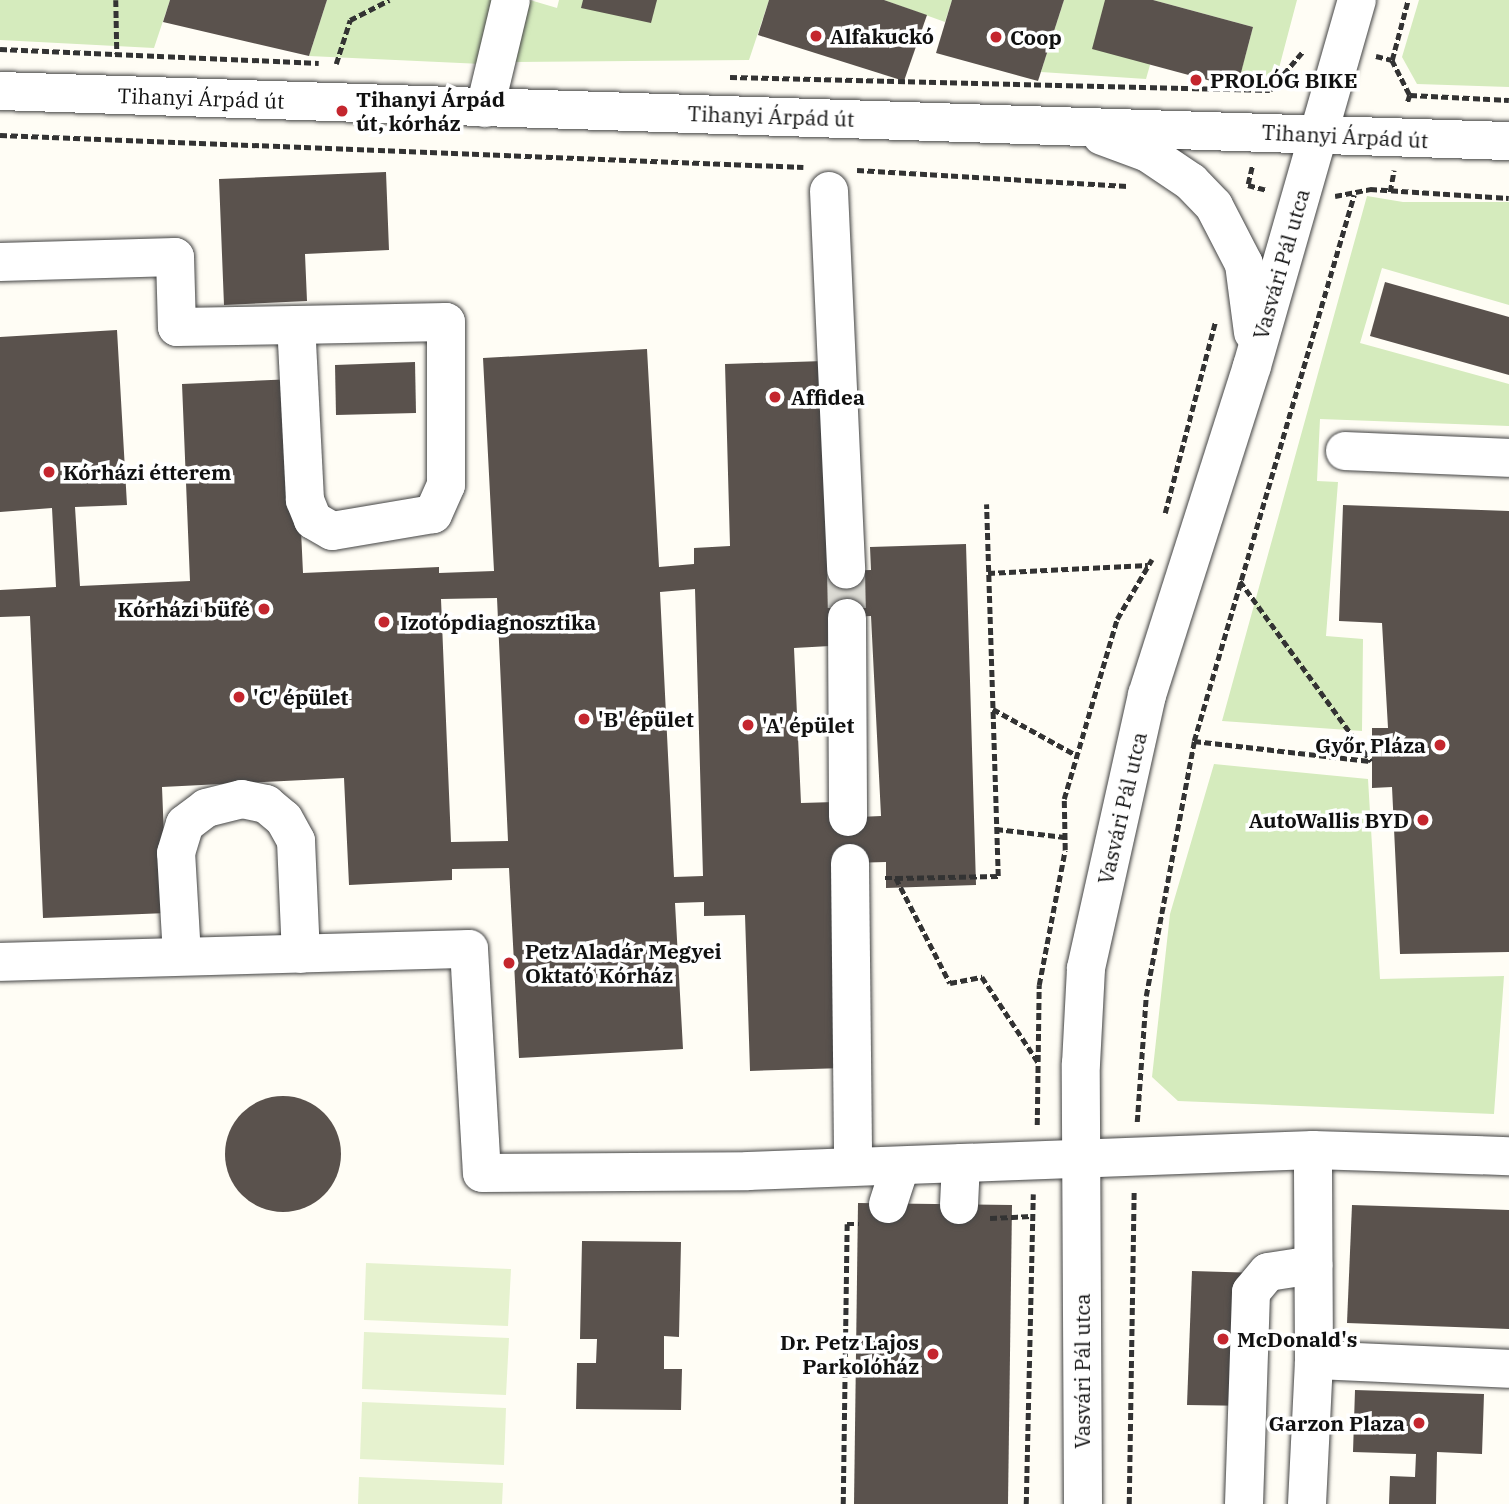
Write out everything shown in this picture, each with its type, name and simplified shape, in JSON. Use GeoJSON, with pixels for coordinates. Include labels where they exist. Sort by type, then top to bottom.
{"type":"FeatureCollection","features":[{"type":"Feature","properties":{"kind":"street"},"geometry":{"type":"LineString","coordinates":[[485,108],[510,0]]}},
{"type":"Feature","properties":{"kind":"street","name":"Vasvári Pál utca"},"geometry":{"type":"LineString","coordinates":[[1083,1504],[1080,1156],[1086,968],[1147,695],[1252,366],[1357,0]]}},
{"type":"Feature","properties":{"kind":"street","name":"Tihanyi Árpád út"},"geometry":{"type":"LineString","coordinates":[[0,90],[1509,141]]}},
{"type":"Feature","properties":{"kind":"street","name":"Tihanyi Árpád út"},"geometry":{"type":"LineString","coordinates":[[1056,124],[1148,153],[1191,182],[1214,206],[1235,239],[1247,276],[1252,366]]}},
{"type":"Feature","properties":{"kind":"street"},"geometry":{"type":"LineString","coordinates":[[832,176],[846,570]]}},
{"type":"Feature","properties":{"kind":"street"},"geometry":{"type":"LineString","coordinates":[[0,262],[175,257],[177,327],[446,322],[446,485],[433,514],[332,531],[313,520],[305,500],[296,325]]}},
{"type":"Feature","properties":{"kind":"street"},"geometry":{"type":"LineString","coordinates":[[1345,452],[1509,458]]}},
{"type":"Feature","properties":{"kind":"street"},"geometry":{"type":"LineString","coordinates":[[847,618],[848,817]]}},
{"type":"Feature","properties":{"kind":"street"},"geometry":{"type":"LineString","coordinates":[[182,957],[176,853],[185,824],[206,808],[242,799],[266,804],[284,819],[296,841],[301,954]]}},
{"type":"Feature","properties":{"kind":"street"},"geometry":{"type":"LineString","coordinates":[[850,871],[853,1166]]}},
{"type":"Feature","properties":{"kind":"street"},"geometry":{"type":"LineString","coordinates":[[0,962],[469,949],[482,1173],[900,1166],[1135,1154],[1508,1146]]}},
{"type":"Feature","properties":{"kind":"street"},"geometry":{"type":"LineString","coordinates":[[1307,1504],[1314,1360],[1313,1150]]}},
{"type":"Feature","properties":{"kind":"street"},"geometry":{"type":"LineString","coordinates":[[961,1163],[969,1211]]}},
{"type":"Feature","properties":{"kind":"street"},"geometry":{"type":"LineString","coordinates":[[880,1213],[900,1166]]}},
{"type":"Feature","properties":{"kind":"street"},"geometry":{"type":"LineString","coordinates":[[1244,1504],[1251,1292],[1268,1272],[1313,1265]]}},
{"type":"Feature","properties":{"kind":"street"},"geometry":{"type":"LineString","coordinates":[[1314,1360],[1509,1369]]}},
{"type":"Feature","properties":{"kind":"path"},"geometry":{"type":"LineString","coordinates":[[116,0],[117,54]]}},
{"type":"Feature","properties":{"kind":"path"},"geometry":{"type":"LineString","coordinates":[[336,64],[350,20],[390,0]]}},
{"type":"Feature","properties":{"kind":"path"},"geometry":{"type":"LineString","coordinates":[[1407,104],[1410,95],[1389,60],[1408,0]]}},
{"type":"Feature","properties":{"kind":"path"},"geometry":{"type":"LineString","coordinates":[[716,77],[1270,90],[1310,41]]}},
{"type":"Feature","properties":{"kind":"path"},"geometry":{"type":"LineString","coordinates":[[0,49],[349,65]]}},
{"type":"Feature","properties":{"kind":"path"},"geometry":{"type":"LineString","coordinates":[[1410,95],[1509,100]]}},
{"type":"Feature","properties":{"kind":"path"},"geometry":{"type":"LineString","coordinates":[[0,135],[832,176],[1135,187]]}},
{"type":"Feature","properties":{"kind":"path"},"geometry":{"type":"LineString","coordinates":[[1245,195],[1255,153]]}},
{"type":"Feature","properties":{"kind":"path"},"geometry":{"type":"LineString","coordinates":[[1390,192],[1394,173]]}},
{"type":"Feature","properties":{"kind":"path"},"geometry":{"type":"LineString","coordinates":[[1248,185],[1266,189]]}},
{"type":"Feature","properties":{"kind":"path"},"geometry":{"type":"LineString","coordinates":[[1129,1504],[1135,1154],[1146,996],[1194,741],[1240,582],[1354,195],[1390,192],[1509,198]]}},
{"type":"Feature","properties":{"kind":"path"},"geometry":{"type":"LineString","coordinates":[[1164,519],[1211,353],[1216,308]]}},
{"type":"Feature","properties":{"kind":"path"},"geometry":{"type":"LineString","coordinates":[[850,871],[895,878],[998,876],[986,504]]}},
{"type":"Feature","properties":{"kind":"path"},"geometry":{"type":"LineString","coordinates":[[1026,1504],[1031,1216],[1036,1158],[1039,985],[1065,837],[1064,799],[1117,619],[1148,565],[1156,544]]}},
{"type":"Feature","properties":{"kind":"path"},"geometry":{"type":"LineString","coordinates":[[988,573],[1148,565]]}},
{"type":"Feature","properties":{"kind":"path"},"geometry":{"type":"LineString","coordinates":[[1194,741],[1371,761],[1240,582]]}},
{"type":"Feature","properties":{"kind":"path"},"geometry":{"type":"LineString","coordinates":[[992,708],[1076,755]]}},
{"type":"Feature","properties":{"kind":"path"},"geometry":{"type":"LineString","coordinates":[[996,829],[1065,837]]}},
{"type":"Feature","properties":{"kind":"path"},"geometry":{"type":"LineString","coordinates":[[895,878],[950,983],[982,977],[1039,1063]]}},
{"type":"Feature","properties":{"kind":"path"},"geometry":{"type":"LineString","coordinates":[[969,1211],[1031,1216]]}},
{"type":"Feature","properties":{"kind":"path"},"geometry":{"type":"LineString","coordinates":[[843,1504],[847,1224],[880,1213]]}},
{"type":"Feature","properties":{"kind":"green space"},"geometry":{"type":"Polygon","coordinates":[[[0,0],[170,0],[154,48],[0,40],[0,0]]]}},
{"type":"Feature","properties":{"kind":"green space"},"geometry":{"type":"Polygon","coordinates":[[[327,0],[496,0],[482,64],[309,56],[327,0]]]}},
{"type":"Feature","properties":{"kind":"green space"},"geometry":{"type":"Polygon","coordinates":[[[530,0],[557,8],[559,0],[769,0],[749,60],[515,62],[530,0]]]}},
{"type":"Feature","properties":{"kind":"green space"},"geometry":{"type":"Polygon","coordinates":[[[884,0],[952,0],[945,22],[884,0]]]}},
{"type":"Feature","properties":{"kind":"green space"},"geometry":{"type":"Polygon","coordinates":[[[1064,0],[1105,0],[1150,65],[1146,79],[1041,72],[1064,0]]]}},
{"type":"Feature","properties":{"kind":"green space"},"geometry":{"type":"Polygon","coordinates":[[[1153,0],[1297,0],[1279,68],[1268,80],[1240,76],[1253,27],[1153,0]]]}},
{"type":"Feature","properties":{"kind":"green space"},"geometry":{"type":"Polygon","coordinates":[[[1419,0],[1509,0],[1509,87],[1417,84],[1402,57],[1419,0]]]}},
{"type":"Feature","properties":{"kind":"green space"},"geometry":{"type":"Polygon","coordinates":[[[1367,196],[1403,202],[1509,202],[1509,305],[1382,268],[1360,343],[1509,384],[1509,426],[1320,419],[1317,481],[1338,482],[1326,636],[1363,639],[1362,731],[1222,721],[1367,196]]]}},
{"type":"Feature","properties":{"kind":"green space"},"geometry":{"type":"Polygon","coordinates":[[[1214,764],[1368,779],[1380,979],[1504,976],[1494,1114],[1178,1101],[1152,1077],[1170,914],[1214,764]]]}},
{"type":"Feature","properties":{"kind":"green space"},"geometry":{"type":"Polygon","coordinates":[[[366,1263],[511,1269],[508,1326],[364,1320],[366,1263]]]}},
{"type":"Feature","properties":{"kind":"green space"},"geometry":{"type":"Polygon","coordinates":[[[364,1332],[509,1338],[506,1395],[362,1389],[364,1332]]]}},
{"type":"Feature","properties":{"kind":"green space"},"geometry":{"type":"Polygon","coordinates":[[[362,1402],[506,1408],[504,1465],[360,1459],[362,1402]]]}},
{"type":"Feature","properties":{"kind":"green space"},"geometry":{"type":"Polygon","coordinates":[[[359,1477],[503,1483],[502,1504],[358,1504],[359,1477]]]}},
{"type":"Feature","properties":{"kind":"building"},"geometry":{"type":"Polygon","coordinates":[[[170,0],[327,0],[309,56],[163,22],[170,0]]]}},
{"type":"Feature","properties":{"kind":"building"},"geometry":{"type":"Polygon","coordinates":[[[583,0],[657,0],[651,23],[581,8],[583,0]]]}},
{"type":"Feature","properties":{"kind":"building"},"geometry":{"type":"Polygon","coordinates":[[[769,0],[884,0],[927,15],[904,81],[758,35],[769,0]]]}},
{"type":"Feature","properties":{"kind":"building","name":"Coop"},"geometry":{"type":"Polygon","coordinates":[[[952,0],[1064,0],[1038,81],[936,53],[952,0]]]}},
{"type":"Feature","properties":{"kind":"building"},"geometry":{"type":"Polygon","coordinates":[[[1105,0],[1153,0],[1253,27],[1237,88],[1092,49],[1105,0]]]}},
{"type":"Feature","properties":{"kind":"building"},"geometry":{"type":"Polygon","coordinates":[[[386,172],[389,250],[305,254],[307,301],[224,305],[219,179],[386,172]]]}},
{"type":"Feature","properties":{"kind":"building"},"geometry":{"type":"Polygon","coordinates":[[[1385,282],[1509,317],[1509,375],[1370,336],[1385,282]]]}},
{"type":"Feature","properties":{"kind":"building"},"geometry":{"type":"Polygon","coordinates":[[[117,330],[127,505],[75,507],[80,586],[190,581],[182,384],[294,379],[303,573],[439,567],[439,573],[494,571],[483,358],[647,349],[659,567],[694,564],[694,548],[730,546],[725,364],[824,361],[830,571],[871,570],[870,547],[966,544],[976,885],[886,888],[886,862],[850,863],[844,1068],[750,1071],[745,915],[704,916],[704,902],[675,903],[683,1049],[519,1058],[509,868],[452,869],[452,880],[349,885],[344,778],[162,787],[167,913],[43,918],[30,616],[0,617],[0,590],[56,587],[52,508],[0,512],[0,337],[117,330]],[[695,589],[660,592],[674,877],[703,876],[695,589]],[[497,598],[441,599],[451,842],[508,841],[497,598]],[[871,616],[829,618],[830,646],[794,648],[801,803],[835,802],[837,818],[881,816],[871,616]]]}},
{"type":"Feature","properties":{"kind":"building"},"geometry":{"type":"Polygon","coordinates":[[[415,362],[416,413],[336,415],[335,365],[415,362]]]}},
{"type":"Feature","properties":{"kind":"building","name":"Győr Pláza"},"geometry":{"type":"Polygon","coordinates":[[[1343,505],[1509,511],[1509,952],[1400,954],[1392,787],[1372,788],[1372,728],[1388,728],[1382,623],[1339,621],[1343,505]]]}},
{"type":"Feature","properties":{"kind":"building"},"geometry":{"type":"Polygon","coordinates":[[[283,1096],[305,1101],[324,1113],[336,1132],[341,1154],[336,1176],[324,1195],[305,1207],[283,1212],[261,1207],[242,1195],[230,1176],[225,1154],[230,1132],[242,1113],[261,1101],[283,1096]]]}},
{"type":"Feature","properties":{"kind":"building","name":"Dr. Petz Lajos Parkolóház"},"geometry":{"type":"Polygon","coordinates":[[[858,1203],[1012,1205],[1008,1504],[854,1504],[858,1203]]]}},
{"type":"Feature","properties":{"kind":"building"},"geometry":{"type":"Polygon","coordinates":[[[1352,1205],[1509,1210],[1509,1329],[1347,1323],[1352,1205]]]}},
{"type":"Feature","properties":{"kind":"building"},"geometry":{"type":"Polygon","coordinates":[[[582,1241],[681,1242],[679,1337],[664,1336],[664,1369],[682,1369],[681,1410],[576,1409],[577,1363],[596,1363],[597,1339],[580,1339],[582,1241]]]}},
{"type":"Feature","properties":{"kind":"building","name":"McDonald's"},"geometry":{"type":"Polygon","coordinates":[[[1192,1271],[1259,1273],[1255,1406],[1187,1405],[1192,1271]]]}},
{"type":"Feature","properties":{"kind":"building","name":"Garzon Plaza"},"geometry":{"type":"Polygon","coordinates":[[[1355,1390],[1484,1394],[1482,1454],[1437,1452],[1436,1504],[1389,1504],[1390,1476],[1415,1477],[1416,1454],[1353,1452],[1355,1390]]]}},
{"type":"Feature","properties":{"kind":"tunnel"},"geometry":{"type":"LineString","coordinates":[[846,570],[847,618]]}},
{"type":"Feature","properties":{"kind":"place","name":"Alfakuckó"},"geometry":{"type":"Point","coordinates":[816,36]}},
{"type":"Feature","properties":{"kind":"place","name":"Coop"},"geometry":{"type":"Point","coordinates":[996,37]}},
{"type":"Feature","properties":{"kind":"place","name":"PROLÓG BIKE"},"geometry":{"type":"Point","coordinates":[1196,80]}},
{"type":"Feature","properties":{"kind":"place","name":"Tihanyi Árpád út, kórház"},"geometry":{"type":"Point","coordinates":[342,111]}},
{"type":"Feature","properties":{"kind":"place","name":"Affidea"},"geometry":{"type":"Point","coordinates":[775,397]}},
{"type":"Feature","properties":{"kind":"place","name":"Kórházi étterem"},"geometry":{"type":"Point","coordinates":[49,472]}},
{"type":"Feature","properties":{"kind":"place","name":"Kórházi büfé"},"geometry":{"type":"Point","coordinates":[264,609]}},
{"type":"Feature","properties":{"kind":"place","name":"Izotópdiagnosztika"},"geometry":{"type":"Point","coordinates":[384,622]}},
{"type":"Feature","properties":{"kind":"place","name":"'C' épület"},"geometry":{"type":"Point","coordinates":[239,697]}},
{"type":"Feature","properties":{"kind":"place","name":"'B' épület"},"geometry":{"type":"Point","coordinates":[584,719]}},
{"type":"Feature","properties":{"kind":"place","name":"'A' épület"},"geometry":{"type":"Point","coordinates":[748,725]}},
{"type":"Feature","properties":{"kind":"place","name":"Győr Pláza"},"geometry":{"type":"Point","coordinates":[1440,745]}},
{"type":"Feature","properties":{"kind":"place","name":"AutoWallis BYD"},"geometry":{"type":"Point","coordinates":[1423,820]}},
{"type":"Feature","properties":{"kind":"place","name":"Petz Aladár Megyei Oktató Kórház"},"geometry":{"type":"Point","coordinates":[509,963]}},
{"type":"Feature","properties":{"kind":"place","name":"McDonald's"},"geometry":{"type":"Point","coordinates":[1223,1339]}},
{"type":"Feature","properties":{"kind":"place","name":"Dr. Petz Lajos Parkolóház"},"geometry":{"type":"Point","coordinates":[933,1354]}},
{"type":"Feature","properties":{"kind":"place","name":"Garzon Plaza"},"geometry":{"type":"Point","coordinates":[1419,1423]}}]}
